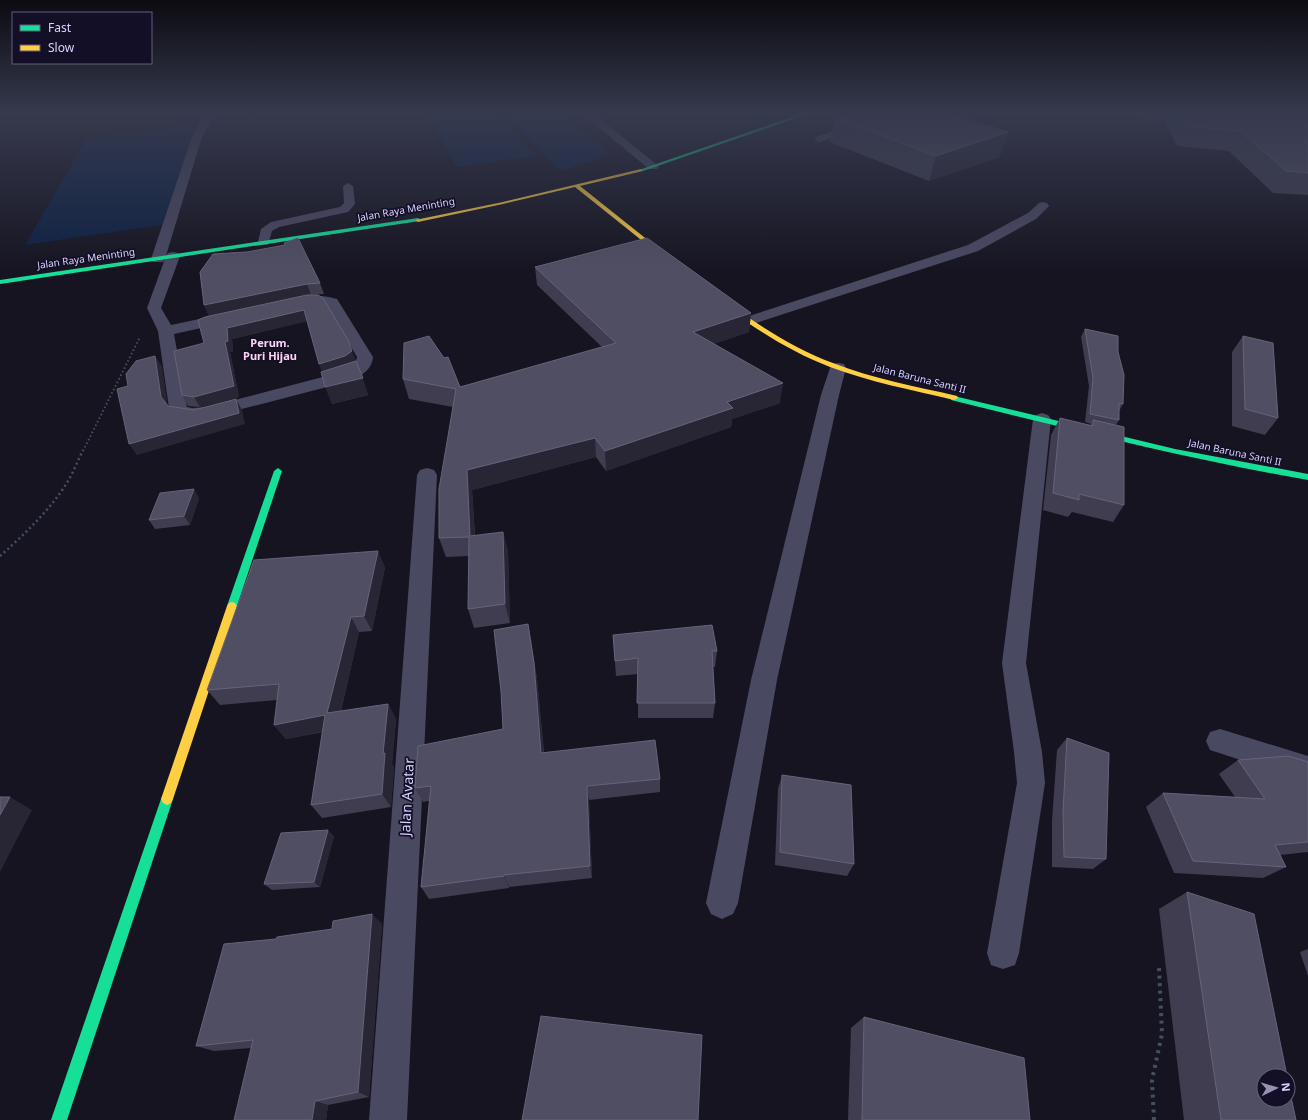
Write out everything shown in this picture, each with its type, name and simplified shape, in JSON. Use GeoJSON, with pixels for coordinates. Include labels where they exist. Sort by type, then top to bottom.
{"type":"FeatureCollection","features":[{"type":"Feature","properties":{"kind":"main road","name":"Jalan Raya Meninting"},"geometry":{"type":"LineString","coordinates":[[0,282],[422,219],[577,186],[653,167]]}},
{"type":"Feature","properties":{"kind":"main road"},"geometry":{"type":"LineString","coordinates":[[577,186],[675,264]]}},
{"type":"Feature","properties":{"kind":"main road","name":"Jalan Baruna Santi II"},"geometry":{"type":"LineString","coordinates":[[718,297],[748,321],[782,342],[825,364],[838,368],[1042,419],[1250,467],[1308,477]]}},
{"type":"Feature","properties":{"kind":"main road"},"geometry":{"type":"LineString","coordinates":[[59,1120],[278,471]]}},
{"type":"Feature","properties":{"kind":"street"},"geometry":{"type":"LineString","coordinates":[[189,166],[165,258],[154,308],[166,331],[178,408],[181,411],[191,414],[208,412],[344,377],[356,372],[365,363],[364,356],[332,302],[318,299],[281,306]]}},
{"type":"Feature","properties":{"kind":"street"},"geometry":{"type":"LineString","coordinates":[[748,321],[973,248],[1032,216],[1043,206]]}},
{"type":"Feature","properties":{"kind":"street"},"geometry":{"type":"LineString","coordinates":[[166,331],[243,314]]}},
{"type":"Feature","properties":{"kind":"street"},"geometry":{"type":"LineString","coordinates":[[722,903],[764,680],[830,395],[838,368]]}},
{"type":"Feature","properties":{"kind":"street"},"geometry":{"type":"LineString","coordinates":[[1003,953],[1031,783],[1028,752],[1014,663],[1042,419]]}},
{"type":"Feature","properties":{"kind":"street","name":"Jalan Avatar"},"geometry":{"type":"LineString","coordinates":[[388,1120],[426,475]]}},
{"type":"Feature","properties":{"kind":"street"},"geometry":{"type":"LineString","coordinates":[[1220,741],[1308,769]]}},
{"type":"Feature","properties":{"kind":"lane"},"geometry":{"type":"LineString","coordinates":[[264,242],[267,229],[275,224],[344,210],[350,204],[348,186]]}},
{"type":"Feature","properties":{"kind":"path"},"geometry":{"type":"LineString","coordinates":[[0,556],[37,521],[55,500],[68,480],[154,308]]}},
{"type":"Feature","properties":{"kind":"path"},"geometry":{"type":"LineString","coordinates":[[1154,1120],[1152,1080],[1162,1034],[1159,968]]}},
{"type":"Feature","properties":{"kind":"water"},"geometry":{"type":"Polygon","coordinates":[[[71,166],[188,166],[168,224],[25,245],[71,166]]]}},
{"type":"Feature","properties":{"kind":"water"},"geometry":{"type":"Polygon","coordinates":[[[556,166],[575,166],[560,171],[556,166]]]}},
{"type":"Feature","properties":{"kind":"building"},"geometry":{"type":"Polygon","coordinates":[[[1281,166],[1308,166],[1308,173],[1286,171],[1281,166]]]}},
{"type":"Feature","properties":{"kind":"building"},"geometry":{"type":"Polygon","coordinates":[[[298,238],[320,283],[307,284],[204,305],[200,272],[213,254],[247,252],[285,245],[284,243],[298,238]]]}},
{"type":"Feature","properties":{"kind":"building"},"geometry":{"type":"Polygon","coordinates":[[[647,238],[751,313],[693,332],[783,383],[727,402],[733,408],[605,451],[595,438],[467,470],[470,536],[503,532],[505,604],[468,609],[469,537],[439,538],[439,489],[456,389],[403,379],[404,343],[429,336],[444,358],[448,357],[460,387],[616,343],[535,267],[647,238]]]}},
{"type":"Feature","properties":{"kind":"building"},"geometry":{"type":"Polygon","coordinates":[[[307,295],[318,295],[323,298],[348,340],[352,351],[345,356],[319,364],[304,310],[227,328],[228,341],[225,342],[234,386],[194,397],[182,395],[174,351],[204,343],[198,320],[205,317],[307,295]]]}},
{"type":"Feature","properties":{"kind":"building"},"geometry":{"type":"Polygon","coordinates":[[[1085,329],[1118,336],[1118,352],[1124,375],[1123,404],[1119,403],[1119,420],[1090,414],[1093,378],[1085,329]]]}},
{"type":"Feature","properties":{"kind":"building"},"geometry":{"type":"Polygon","coordinates":[[[1243,336],[1273,343],[1278,418],[1245,409],[1243,336]]]}},
{"type":"Feature","properties":{"kind":"building"},"geometry":{"type":"Polygon","coordinates":[[[155,356],[161,397],[168,406],[194,410],[236,399],[239,413],[129,444],[117,389],[128,386],[126,374],[136,361],[155,356]]]}},
{"type":"Feature","properties":{"kind":"building"},"geometry":{"type":"Polygon","coordinates":[[[356,361],[363,378],[325,387],[321,372],[356,361]]]}},
{"type":"Feature","properties":{"kind":"building"},"geometry":{"type":"Polygon","coordinates":[[[1060,418],[1093,426],[1093,420],[1124,427],[1124,505],[1079,494],[1079,500],[1053,493],[1060,418]]]}},
{"type":"Feature","properties":{"kind":"building"},"geometry":{"type":"Polygon","coordinates":[[[194,489],[184,516],[149,520],[160,493],[194,489]]]}},
{"type":"Feature","properties":{"kind":"building"},"geometry":{"type":"Polygon","coordinates":[[[378,551],[364,616],[351,617],[327,713],[388,704],[383,754],[385,753],[382,794],[311,805],[325,715],[274,725],[279,684],[207,690],[254,560],[378,551]]]}},
{"type":"Feature","properties":{"kind":"building"},"geometry":{"type":"Polygon","coordinates":[[[528,624],[534,663],[541,753],[655,740],[660,779],[587,786],[590,866],[504,875],[421,887],[431,786],[415,788],[418,746],[503,729],[501,691],[494,630],[528,624]]]}},
{"type":"Feature","properties":{"kind":"building"},"geometry":{"type":"Polygon","coordinates":[[[712,625],[717,651],[712,651],[715,703],[637,703],[638,658],[615,661],[613,635],[712,625]]]}},
{"type":"Feature","properties":{"kind":"building"},"geometry":{"type":"Polygon","coordinates":[[[1067,738],[1109,753],[1106,859],[1064,857],[1063,811],[1067,738]]]}},
{"type":"Feature","properties":{"kind":"building"},"geometry":{"type":"Polygon","coordinates":[[[1288,756],[1308,762],[1308,842],[1275,845],[1286,867],[1193,861],[1163,793],[1265,799],[1238,760],[1288,756]]]}},
{"type":"Feature","properties":{"kind":"building"},"geometry":{"type":"Polygon","coordinates":[[[782,775],[851,785],[854,864],[780,852],[782,775]]]}},
{"type":"Feature","properties":{"kind":"building"},"geometry":{"type":"Polygon","coordinates":[[[0,797],[10,797],[0,815],[0,797]]]}},
{"type":"Feature","properties":{"kind":"building"},"geometry":{"type":"Polygon","coordinates":[[[328,830],[314,882],[264,884],[281,833],[328,830]]]}},
{"type":"Feature","properties":{"kind":"building"},"geometry":{"type":"Polygon","coordinates":[[[1187,892],[1254,914],[1285,1068],[1256,1068],[1256,1108],[1293,1108],[1296,1120],[1221,1120],[1187,892]]]}},
{"type":"Feature","properties":{"kind":"building"},"geometry":{"type":"Polygon","coordinates":[[[372,914],[358,1092],[315,1101],[312,1120],[234,1120],[253,1040],[196,1046],[224,944],[276,939],[277,937],[332,929],[333,921],[372,914]]]}},
{"type":"Feature","properties":{"kind":"building"},"geometry":{"type":"Polygon","coordinates":[[[541,1016],[702,1035],[698,1120],[522,1120],[541,1016]]]}},
{"type":"Feature","properties":{"kind":"building"},"geometry":{"type":"Polygon","coordinates":[[[864,1017],[1024,1058],[1030,1120],[862,1120],[864,1017]]]}},
{"type":"Feature","properties":{"kind":"traffic: fast"},"geometry":{"type":"LineString","coordinates":[[641,170],[652,166]]}},
{"type":"Feature","properties":{"kind":"traffic: fast"},"geometry":{"type":"LineString","coordinates":[[0,282],[418,220]]}},
{"type":"Feature","properties":{"kind":"traffic: fast"},"geometry":{"type":"LineString","coordinates":[[954,398],[1086,431],[1219,461],[1308,477]]}},
{"type":"Feature","properties":{"kind":"traffic: fast"},"geometry":{"type":"LineString","coordinates":[[232,606],[278,471]]}},
{"type":"Feature","properties":{"kind":"traffic: fast"},"geometry":{"type":"LineString","coordinates":[[59,1120],[167,799]]}},
{"type":"Feature","properties":{"kind":"traffic: slow"},"geometry":{"type":"LineString","coordinates":[[418,220],[503,203],[641,170]]}},
{"type":"Feature","properties":{"kind":"traffic: slow"},"geometry":{"type":"LineString","coordinates":[[577,186],[667,258]]}},
{"type":"Feature","properties":{"kind":"traffic: slow"},"geometry":{"type":"LineString","coordinates":[[726,304],[776,338],[803,353],[831,365],[876,379],[954,398]]}},
{"type":"Feature","properties":{"kind":"traffic: slow"},"geometry":{"type":"LineString","coordinates":[[167,799],[232,606]]}},
{"type":"Feature","properties":{"kind":"district","name":"Perum. Puri Hijau"},"geometry":{"type":"Point","coordinates":[270,349]}}]}
